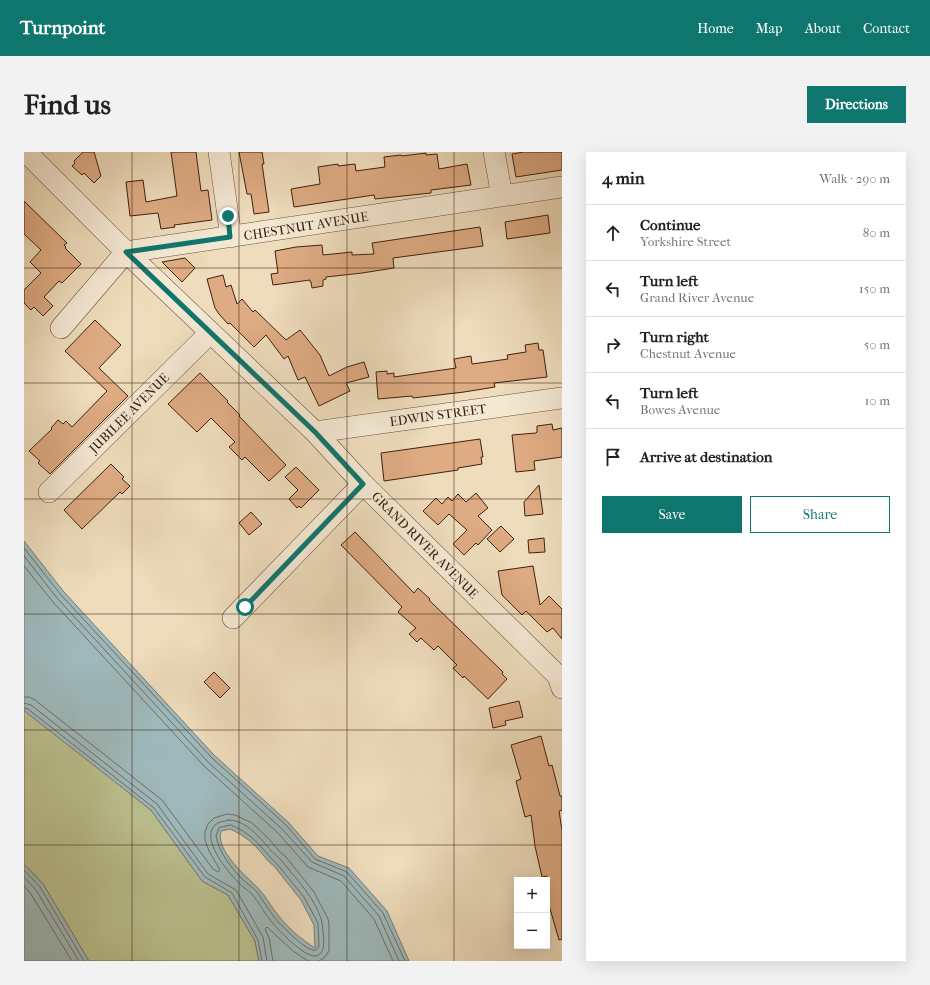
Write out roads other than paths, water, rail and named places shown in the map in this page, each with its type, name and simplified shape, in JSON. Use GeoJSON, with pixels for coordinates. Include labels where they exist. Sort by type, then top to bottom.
{"type":"FeatureCollection","features":[{"type":"Feature","properties":{"kind":"street","name":"GRAND RIVER AVENUE"},"geometry":{"type":"LineString","coordinates":[[26,152],[126,252],[315,432],[363,484],[558,676],[562,688]]}},
{"type":"Feature","properties":{"kind":"street"},"geometry":{"type":"LineString","coordinates":[[219,152],[230,237]]}},
{"type":"Feature","properties":{"kind":"street"},"geometry":{"type":"LineString","coordinates":[[494,152],[502,196]]}},
{"type":"Feature","properties":{"kind":"street","name":"CHESTNUT AVENUE"},"geometry":{"type":"LineString","coordinates":[[126,252],[562,187]]}},
{"type":"Feature","properties":{"kind":"street"},"geometry":{"type":"LineString","coordinates":[[61,328],[126,252]]}},
{"type":"Feature","properties":{"kind":"street","name":"JUBILEE AVENUE"},"geometry":{"type":"LineString","coordinates":[[49,492],[210,333]]}},
{"type":"Feature","properties":{"kind":"street","name":"EDWIN STREET"},"geometry":{"type":"LineString","coordinates":[[315,432],[562,398]]}},
{"type":"Feature","properties":{"kind":"street"},"geometry":{"type":"LineString","coordinates":[[233,618],[363,484]]}},
{"type":"Feature","properties":{"kind":"water"},"geometry":{"type":"Polygon","coordinates":[[[24,541],[64,592],[214,755],[288,822],[318,856],[349,868],[387,911],[409,961],[259,961],[255,941],[228,895],[202,881],[151,810],[24,710],[24,541]],[[230,829],[221,831],[220,838],[227,854],[239,870],[261,891],[275,912],[286,924],[315,948],[314,925],[301,900],[256,846],[230,829]]]}},
{"type":"Feature","properties":{"kind":"water"},"geometry":{"type":"Polygon","coordinates":[[[24,864],[43,884],[89,961],[24,961],[24,864]]]}}]}
